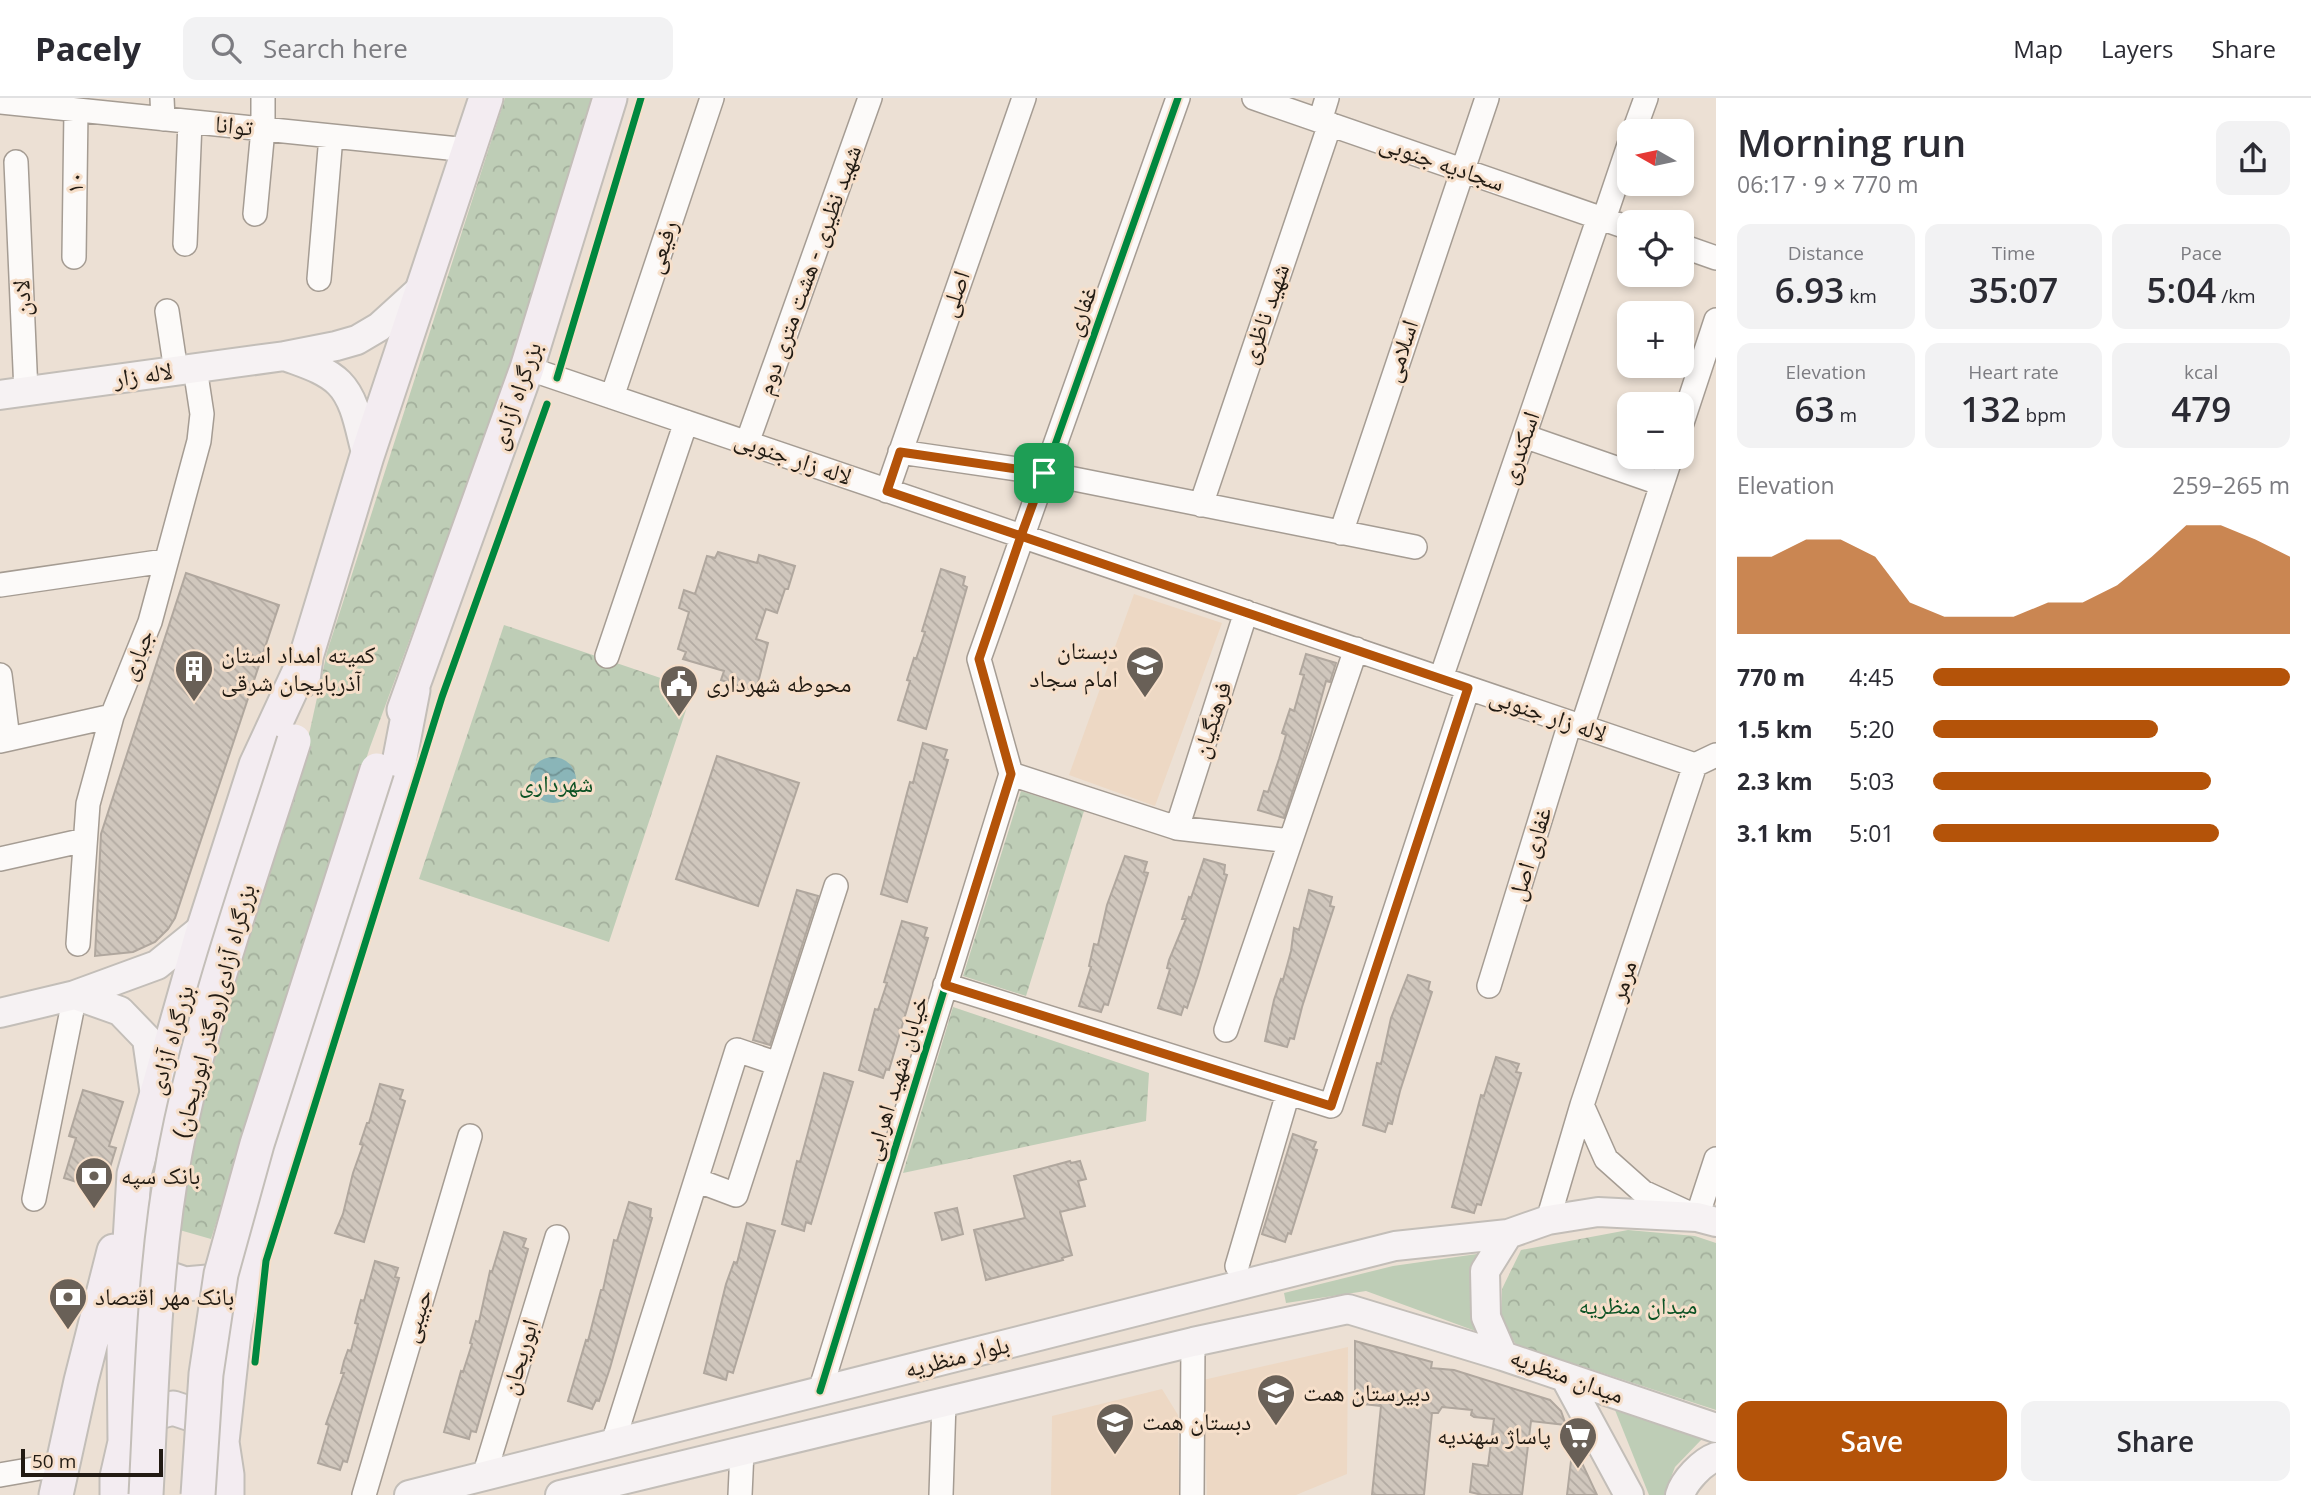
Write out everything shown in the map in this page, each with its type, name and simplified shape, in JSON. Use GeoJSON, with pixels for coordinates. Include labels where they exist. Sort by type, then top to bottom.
{"type":"FeatureCollection","features":[{"type":"Feature","properties":{"kind":"highway","name":"بزرگراه آزادی"},"geometry":{"type":"LineString","coordinates":[[113,1489],[125,1441],[124,1342],[134,1174],[155,1095],[204,927],[256,765],[306,657],[366,456],[486,98]]}},
{"type":"Feature","properties":{"kind":"highway","name":"بزرگراه آزادی"},"geometry":{"type":"LineString","coordinates":[[198,1495],[206,1374],[221,1274],[257,1144],[377,770],[412,691],[527,368],[610,98]]}},
{"type":"Feature","properties":{"kind":"highway","name":"بزرگراه آزادی"},"geometry":{"type":"LineString","coordinates":[[294,741],[306,657]]}},
{"type":"Feature","properties":{"kind":"highway","name":"بزرگراه آزادی"},"geometry":{"type":"LineString","coordinates":[[234,1488],[222,1442],[234,1333],[248,1260],[390,810],[412,691]]}},
{"type":"Feature","properties":{"kind":"highway","name":"بزرگراه آزادی(روگذر ابوریحان)"},"geometry":{"type":"LineString","coordinates":[[146,1495],[156,1298],[175,1153],[210,1008],[294,741]]}},
{"type":"Feature","properties":{"kind":"highway"},"geometry":{"type":"LineString","coordinates":[[59,1480],[81,1381],[134,1174]]}},
{"type":"Feature","properties":{"kind":"highway"},"geometry":{"type":"LineString","coordinates":[[128,1248],[153,1273],[185,1284],[219,1281],[248,1260]]}},
{"type":"Feature","properties":{"kind":"highway"},"geometry":{"type":"LineString","coordinates":[[125,1441],[144,1416],[173,1408],[200,1417],[222,1442]]}},
{"type":"Feature","properties":{"kind":"main road","name":"لاله زار"},"geometry":{"type":"LineString","coordinates":[[13,393],[285,356],[357,340],[379,327],[422,288]]}},
{"type":"Feature","properties":{"kind":"main road","name":"لاله زار"},"geometry":{"type":"LineString","coordinates":[[285,356],[323,371],[341,384],[354,410],[366,456]]}},
{"type":"Feature","properties":{"kind":"main road"},"geometry":{"type":"LineString","coordinates":[[0,1013],[75,995],[156,965],[204,927]]}},
{"type":"Feature","properties":{"kind":"main road"},"geometry":{"type":"LineString","coordinates":[[75,995],[120,1011],[147,1039],[155,1095]]}},
{"type":"Feature","properties":{"kind":"main road"},"geometry":{"type":"LineString","coordinates":[[1508,1234],[1548,1220],[1598,1212],[1710,1217]]}},
{"type":"Feature","properties":{"kind":"main road","name":"بلوار منظریه"},"geometry":{"type":"LineString","coordinates":[[409,1495],[1395,1247],[1508,1234]]}},
{"type":"Feature","properties":{"kind":"main road","name":"ميدان منظریه"},"geometry":{"type":"LineString","coordinates":[[1508,1234],[1486,1272],[1486,1317],[1503,1356],[1716,1428]]}},
{"type":"Feature","properties":{"kind":"main road","name":"بلوار منظریه"},"geometry":{"type":"LineString","coordinates":[[561,1495],[1193,1342],[1348,1309],[1503,1356]]}},
{"type":"Feature","properties":{"kind":"main road"},"geometry":{"type":"LineString","coordinates":[[1564,1377],[1629,1495]]}},
{"type":"Feature","properties":{"kind":"main road"},"geometry":{"type":"LineString","coordinates":[[1680,1495],[1682,1487],[1709,1460],[1716,1457]]}},
{"type":"Feature","properties":{"kind":"street"},"geometry":{"type":"LineString","coordinates":[[255,214],[263,130],[263,98]]}},
{"type":"Feature","properties":{"kind":"street","name":"رفیعی"},"geometry":{"type":"LineString","coordinates":[[612,397],[712,98]]}},
{"type":"Feature","properties":{"kind":"street","name":"شهید نظیری - هشت متری دوم"},"geometry":{"type":"LineString","coordinates":[[747,443],[870,98]]}},
{"type":"Feature","properties":{"kind":"street","name":"اصلی"},"geometry":{"type":"LineString","coordinates":[[887,491],[1024,98]]}},
{"type":"Feature","properties":{"kind":"street","name":"غفاری"},"geometry":{"type":"LineString","coordinates":[[1021,536],[1178,98]]}},
{"type":"Feature","properties":{"kind":"street","name":"سجادیه جنوبی"},"geometry":{"type":"LineString","coordinates":[[1254,98],[1617,224]]}},
{"type":"Feature","properties":{"kind":"street","name":"شهید ناظری"},"geometry":{"type":"LineString","coordinates":[[1201,505],[1325,122],[1327,98]]}},
{"type":"Feature","properties":{"kind":"street","name":"اسلامی"},"geometry":{"type":"LineString","coordinates":[[1341,533],[1487,98]]}},
{"type":"Feature","properties":{"kind":"street"},"geometry":{"type":"LineString","coordinates":[[1638,119],[1646,98]]}},
{"type":"Feature","properties":{"kind":"street","name":"توانا"},"geometry":{"type":"LineString","coordinates":[[0,102],[75,110],[104,106],[163,109],[190,122],[468,150]]}},
{"type":"Feature","properties":{"kind":"street","name":"۱۰"},"geometry":{"type":"LineString","coordinates":[[74,257],[75,110]]}},
{"type":"Feature","properties":{"kind":"street"},"geometry":{"type":"LineString","coordinates":[[185,244],[190,122]]}},
{"type":"Feature","properties":{"kind":"street"},"geometry":{"type":"LineString","coordinates":[[318,279],[331,136]]}},
{"type":"Feature","properties":{"kind":"street","name":"لادن"},"geometry":{"type":"LineString","coordinates":[[13,393],[16,162]]}},
{"type":"Feature","properties":{"kind":"street","name":"اسکندری"},"geometry":{"type":"LineString","coordinates":[[1441,678],[1617,176]]}},
{"type":"Feature","properties":{"kind":"street"},"geometry":{"type":"LineString","coordinates":[[1694,250],[1716,258]]}},
{"type":"Feature","properties":{"kind":"street","name":"جباری"},"geometry":{"type":"LineString","coordinates":[[78,944],[88,804],[112,716],[150,622],[199,441],[202,414],[167,312]]}},
{"type":"Feature","properties":{"kind":"street"},"geometry":{"type":"LineString","coordinates":[[1692,392],[1716,320]]}},
{"type":"Feature","properties":{"kind":"street","name":"لاله زار جنوبی"},"geometry":{"type":"LineString","coordinates":[[527,368],[1695,765]]}},
{"type":"Feature","properties":{"kind":"street"},"geometry":{"type":"LineString","coordinates":[[607,656],[686,422]]}},
{"type":"Feature","properties":{"kind":"street"},"geometry":{"type":"LineString","coordinates":[[1524,436],[1662,484]]}},
{"type":"Feature","properties":{"kind":"street"},"geometry":{"type":"LineString","coordinates":[[900,452],[1044,473],[1415,548]]}},
{"type":"Feature","properties":{"kind":"street","name":"غفاری اصل"},"geometry":{"type":"LineString","coordinates":[[1489,986],[1576,725],[1667,469]]}},
{"type":"Feature","properties":{"kind":"street"},"geometry":{"type":"LineString","coordinates":[[1021,536],[979,659],[1011,774],[1177,828],[1290,841]]}},
{"type":"Feature","properties":{"kind":"street"},"geometry":{"type":"LineString","coordinates":[[0,585],[165,561]]}},
{"type":"Feature","properties":{"kind":"street","name":"فرهنگیان"},"geometry":{"type":"LineString","coordinates":[[1177,828],[1246,612]]}},
{"type":"Feature","properties":{"kind":"street"},"geometry":{"type":"LineString","coordinates":[[1226,1030],[1356,649]]}},
{"type":"Feature","properties":{"kind":"street"},"geometry":{"type":"LineString","coordinates":[[0,674],[4,740],[112,716]]}},
{"type":"Feature","properties":{"kind":"street"},"geometry":{"type":"LineString","coordinates":[[945,985],[1331,1106],[1468,688]]}},
{"type":"Feature","properties":{"kind":"street"},"geometry":{"type":"LineString","coordinates":[[1695,765],[1716,755]]}},
{"type":"Feature","properties":{"kind":"street","name":"مرمر"},"geometry":{"type":"LineString","coordinates":[[1548,1220],[1582,1105],[1695,765]]}},
{"type":"Feature","properties":{"kind":"street","name":"خیابان شهید اهرابی"},"geometry":{"type":"LineString","coordinates":[[820,1391],[1011,774]]}},
{"type":"Feature","properties":{"kind":"street"},"geometry":{"type":"LineString","coordinates":[[0,859],[85,840]]}},
{"type":"Feature","properties":{"kind":"street"},"geometry":{"type":"LineString","coordinates":[[696,1180],[736,1195],[836,886]]}},
{"type":"Feature","properties":{"kind":"street"},"geometry":{"type":"LineString","coordinates":[[34,1199],[75,995]]}},
{"type":"Feature","properties":{"kind":"street"},"geometry":{"type":"LineString","coordinates":[[614,1443],[737,1050],[778,1064]]}},
{"type":"Feature","properties":{"kind":"street"},"geometry":{"type":"LineString","coordinates":[[1237,1266],[1287,1093]]}},
{"type":"Feature","properties":{"kind":"street"},"geometry":{"type":"LineString","coordinates":[[1582,1105],[1606,1159],[1643,1192],[1710,1217],[1716,1159]]}},
{"type":"Feature","properties":{"kind":"street","name":"حبیبی"},"geometry":{"type":"LineString","coordinates":[[364,1495],[470,1136]]}},
{"type":"Feature","properties":{"kind":"street","name":"ابوریحان"},"geometry":{"type":"LineString","coordinates":[[484,1476],[557,1237]]}},
{"type":"Feature","properties":{"kind":"street"},"geometry":{"type":"LineString","coordinates":[[1192,1495],[1193,1342]]}},
{"type":"Feature","properties":{"kind":"street"},"geometry":{"type":"LineString","coordinates":[[941,1495],[944,1402]]}},
{"type":"Feature","properties":{"kind":"street"},"geometry":{"type":"LineString","coordinates":[[740,1495],[742,1451]]}},
{"type":"Feature","properties":{"kind":"street"},"geometry":{"type":"LineString","coordinates":[[0,1475],[59,1480]]}},
{"type":"Feature","properties":{"kind":"shaded area","name":"دبستان امام سجاد"},"geometry":{"type":"Polygon","coordinates":[[[1134,594],[1222,623],[1155,806],[1069,775],[1134,594]]]}},
{"type":"Feature","properties":{"kind":"shaded area","name":"دبیرستان همت"},"geometry":{"type":"Polygon","coordinates":[[[1348,1347],[1347,1474],[1296,1495],[1207,1495],[1203,1380],[1348,1347]]]}},
{"type":"Feature","properties":{"kind":"shaded area","name":"دبستان همت"},"geometry":{"type":"Polygon","coordinates":[[[1162,1389],[1178,1415],[1179,1495],[1051,1495],[1052,1416],[1162,1389]]]}},
{"type":"Feature","properties":{"kind":"green space"},"geometry":{"type":"Polygon","coordinates":[[[505,98],[592,98],[508,374],[370,747],[211,1239],[176,1229],[219,1016],[310,730],[327,652],[505,98]]]}},
{"type":"Feature","properties":{"kind":"green space","name":"شهرداری"},"geometry":{"type":"Polygon","coordinates":[[[504,625],[693,689],[609,942],[419,879],[504,625]]]}},
{"type":"Feature","properties":{"kind":"green space"},"geometry":{"type":"Polygon","coordinates":[[[1021,791],[1084,811],[1026,996],[963,976],[1021,791]]]}},
{"type":"Feature","properties":{"kind":"green space"},"geometry":{"type":"Polygon","coordinates":[[[953,1007],[1149,1073],[1146,1121],[903,1173],[953,1007]]]}},
{"type":"Feature","properties":{"kind":"green space","name":"میدان منظریه"},"geometry":{"type":"Polygon","coordinates":[[[1628,1230],[1695,1236],[1716,1243],[1716,1410],[1516,1345],[1501,1319],[1502,1289],[1521,1250],[1628,1230]]]}},
{"type":"Feature","properties":{"kind":"green space"},"geometry":{"type":"Polygon","coordinates":[[[1477,1254],[1474,1278],[1481,1333],[1366,1291],[1286,1303],[1284,1293],[1393,1266],[1477,1254]]]}},
{"type":"Feature","properties":{"kind":"green space"},"geometry":{"type":"Polygon","coordinates":[[[1615,1410],[1702,1439],[1675,1467],[1664,1495],[1649,1495],[1615,1410]]]}},
{"type":"Feature","properties":{"kind":"water"},"geometry":{"type":"Polygon","coordinates":[[[553,757],[569,764],[576,780],[569,796],[553,803],[537,796],[530,780],[537,764],[553,757]]]}},
{"type":"Feature","properties":{"kind":"building"},"geometry":{"type":"Polygon","coordinates":[[[718,552],[757,563],[759,555],[795,566],[777,613],[766,609],[756,639],[768,643],[756,691],[721,680],[724,671],[683,659],[686,652],[678,649],[689,612],[679,608],[684,590],[695,594],[707,556],[715,558],[718,552]]]}},
{"type":"Feature","properties":{"kind":"building"},"geometry":{"type":"Polygon","coordinates":[[[941,569],[965,577],[963,585],[967,587],[926,729],[898,720],[910,681],[907,680],[925,632],[922,631],[941,569]]]}},
{"type":"Feature","properties":{"kind":"building","name":"کمیته امداد استان آذربایجان شرقی"},"geometry":{"type":"Polygon","coordinates":[[[186,573],[279,605],[175,918],[155,942],[133,952],[95,956],[101,834],[186,573]]]}},
{"type":"Feature","properties":{"kind":"building"},"geometry":{"type":"Polygon","coordinates":[[[1306,654],[1336,663],[1330,682],[1326,681],[1284,818],[1258,810],[1264,791],[1268,792],[1279,759],[1286,735],[1282,733],[1290,709],[1294,711],[1304,675],[1300,674],[1306,654]]]}},
{"type":"Feature","properties":{"kind":"building"},"geometry":{"type":"Polygon","coordinates":[[[923,743],[947,750],[944,759],[948,760],[907,902],[881,894],[923,743]]]}},
{"type":"Feature","properties":{"kind":"building"},"geometry":{"type":"Polygon","coordinates":[[[717,756],[799,783],[758,906],[676,879],[717,756]]]}},
{"type":"Feature","properties":{"kind":"building"},"geometry":{"type":"Polygon","coordinates":[[[1125,856],[1147,862],[1144,872],[1148,873],[1108,1005],[1104,1004],[1101,1012],[1079,1006],[1091,967],[1089,966],[1094,944],[1098,945],[1107,905],[1125,856]]]}},
{"type":"Feature","properties":{"kind":"building"},"geometry":{"type":"Polygon","coordinates":[[[1204,859],[1225,865],[1224,874],[1227,875],[1198,975],[1187,1008],[1184,1006],[1181,1015],[1158,1008],[1170,969],[1167,968],[1169,960],[1186,919],[1182,919],[1204,859]]]}},
{"type":"Feature","properties":{"kind":"building"},"geometry":{"type":"Polygon","coordinates":[[[797,890],[818,896],[770,1045],[753,1040],[797,890]]]}},
{"type":"Feature","properties":{"kind":"building"},"geometry":{"type":"Polygon","coordinates":[[[1309,890],[1332,897],[1330,906],[1334,907],[1294,1039],[1290,1038],[1287,1047],[1265,1041],[1274,1000],[1291,951],[1294,928],[1299,930],[1309,890]]]}},
{"type":"Feature","properties":{"kind":"building"},"geometry":{"type":"Polygon","coordinates":[[[902,921],[927,928],[924,937],[928,938],[889,1070],[886,1069],[883,1078],[859,1070],[875,1009],[878,1010],[887,983],[884,982],[902,921]]]}},
{"type":"Feature","properties":{"kind":"building"},"geometry":{"type":"Polygon","coordinates":[[[1408,975],[1430,982],[1428,990],[1432,992],[1392,1124],[1388,1123],[1385,1132],[1363,1125],[1377,1063],[1381,1064],[1391,1018],[1408,975]]]}},
{"type":"Feature","properties":{"kind":"building"},"geometry":{"type":"Polygon","coordinates":[[[1496,1057],[1519,1064],[1516,1072],[1521,1073],[1481,1205],[1477,1204],[1474,1213],[1452,1207],[1481,1095],[1484,1096],[1496,1057]]]}},
{"type":"Feature","properties":{"kind":"building"},"geometry":{"type":"Polygon","coordinates":[[[824,1073],[853,1082],[811,1224],[806,1222],[804,1231],[782,1224],[797,1161],[800,1162],[824,1073]]]}},
{"type":"Feature","properties":{"kind":"building"},"geometry":{"type":"Polygon","coordinates":[[[380,1084],[403,1090],[400,1099],[405,1101],[364,1242],[335,1233],[343,1214],[363,1145],[360,1144],[380,1084]]]}},
{"type":"Feature","properties":{"kind":"building"},"geometry":{"type":"Polygon","coordinates":[[[83,1090],[123,1102],[109,1146],[116,1148],[103,1190],[64,1178],[76,1138],[69,1136],[83,1090]]]}},
{"type":"Feature","properties":{"kind":"building"},"geometry":{"type":"Polygon","coordinates":[[[1293,1134],[1316,1142],[1313,1149],[1317,1150],[1291,1234],[1288,1233],[1285,1242],[1262,1234],[1293,1134]]]}},
{"type":"Feature","properties":{"kind":"building"},"geometry":{"type":"Polygon","coordinates":[[[1070,1161],[1080,1161],[1086,1179],[1078,1181],[1085,1206],[1060,1212],[1072,1255],[1062,1258],[1063,1260],[986,1280],[974,1230],[1025,1218],[1014,1176],[1070,1161]]]}},
{"type":"Feature","properties":{"kind":"building"},"geometry":{"type":"Polygon","coordinates":[[[629,1202],[651,1209],[652,1218],[610,1368],[599,1401],[596,1400],[592,1409],[568,1401],[603,1290],[614,1240],[617,1241],[629,1202]]]}},
{"type":"Feature","properties":{"kind":"building"},"geometry":{"type":"Polygon","coordinates":[[[957,1208],[963,1234],[942,1240],[935,1213],[957,1208]]]}},
{"type":"Feature","properties":{"kind":"building"},"geometry":{"type":"Polygon","coordinates":[[[747,1223],[775,1231],[733,1373],[728,1371],[726,1380],[704,1373],[726,1284],[734,1262],[737,1263],[747,1223]]]}},
{"type":"Feature","properties":{"kind":"building"},"geometry":{"type":"Polygon","coordinates":[[[504,1232],[526,1239],[523,1247],[528,1249],[476,1432],[471,1431],[469,1439],[444,1432],[461,1371],[463,1372],[472,1344],[470,1343],[476,1321],[479,1322],[490,1271],[492,1272],[504,1232]]]}},
{"type":"Feature","properties":{"kind":"building"},"geometry":{"type":"Polygon","coordinates":[[[375,1261],[398,1268],[395,1277],[399,1278],[347,1462],[343,1461],[340,1470],[318,1463],[329,1425],[326,1424],[344,1373],[341,1373],[344,1361],[348,1350],[351,1351],[358,1324],[355,1323],[358,1311],[361,1300],[364,1301],[375,1261]]]}},
{"type":"Feature","properties":{"kind":"building"},"geometry":{"type":"Polygon","coordinates":[[[1355,1341],[1432,1362],[1431,1368],[1454,1370],[1550,1400],[1561,1411],[1566,1425],[1531,1421],[1522,1495],[1482,1495],[1470,1492],[1473,1464],[1488,1466],[1494,1419],[1474,1417],[1471,1415],[1472,1410],[1442,1407],[1438,1413],[1432,1413],[1424,1495],[1372,1495],[1381,1406],[1355,1403],[1355,1341]]]}},
{"type":"Feature","properties":{"kind":"building","name":"پاساژ سهندیه"},"geometry":{"type":"Polygon","coordinates":[[[1573,1444],[1597,1495],[1567,1495],[1573,1444]]]}},
{"type":"Feature","properties":{"kind":"cycle path"},"geometry":{"type":"LineString","coordinates":[[557,378],[641,98]]}},
{"type":"Feature","properties":{"kind":"cycle path"},"geometry":{"type":"LineString","coordinates":[[820,1391],[1011,774],[979,659],[1178,98]]}},
{"type":"Feature","properties":{"kind":"cycle path"},"geometry":{"type":"LineString","coordinates":[[255,1362],[266,1261],[442,697],[547,404]]}},
{"type":"Feature","properties":{"kind":"place","name":"دبستان امام سجاد"},"geometry":{"type":"Point","coordinates":[1145,699]}},
{"type":"Feature","properties":{"kind":"place","name":"کمیته امداد استان آذربایجان شرقی"},"geometry":{"type":"Point","coordinates":[194,703]}},
{"type":"Feature","properties":{"kind":"place","name":"محوطه شهرداری"},"geometry":{"type":"Point","coordinates":[679,718]}},
{"type":"Feature","properties":{"kind":"place","name":"بانک سپه"},"geometry":{"type":"Point","coordinates":[94,1210]}},
{"type":"Feature","properties":{"kind":"place","name":"بانک مهر اقتصاد"},"geometry":{"type":"Point","coordinates":[68,1331]}},
{"type":"Feature","properties":{"kind":"place","name":"دبیرستان همت"},"geometry":{"type":"Point","coordinates":[1276,1427]}},
{"type":"Feature","properties":{"kind":"place","name":"دبستان همت"},"geometry":{"type":"Point","coordinates":[1115,1456]}},
{"type":"Feature","properties":{"kind":"place","name":"پاساژ سهندیه"},"geometry":{"type":"Point","coordinates":[1578,1470]}},
{"type":"Feature","properties":{"kind":"route"},"geometry":{"type":"LineString","coordinates":[[1044,473],[900,452],[887,491],[1021,536],[979,659],[1011,774],[945,985],[1331,1106],[1468,688],[1021,536],[1044,473]]}}]}
